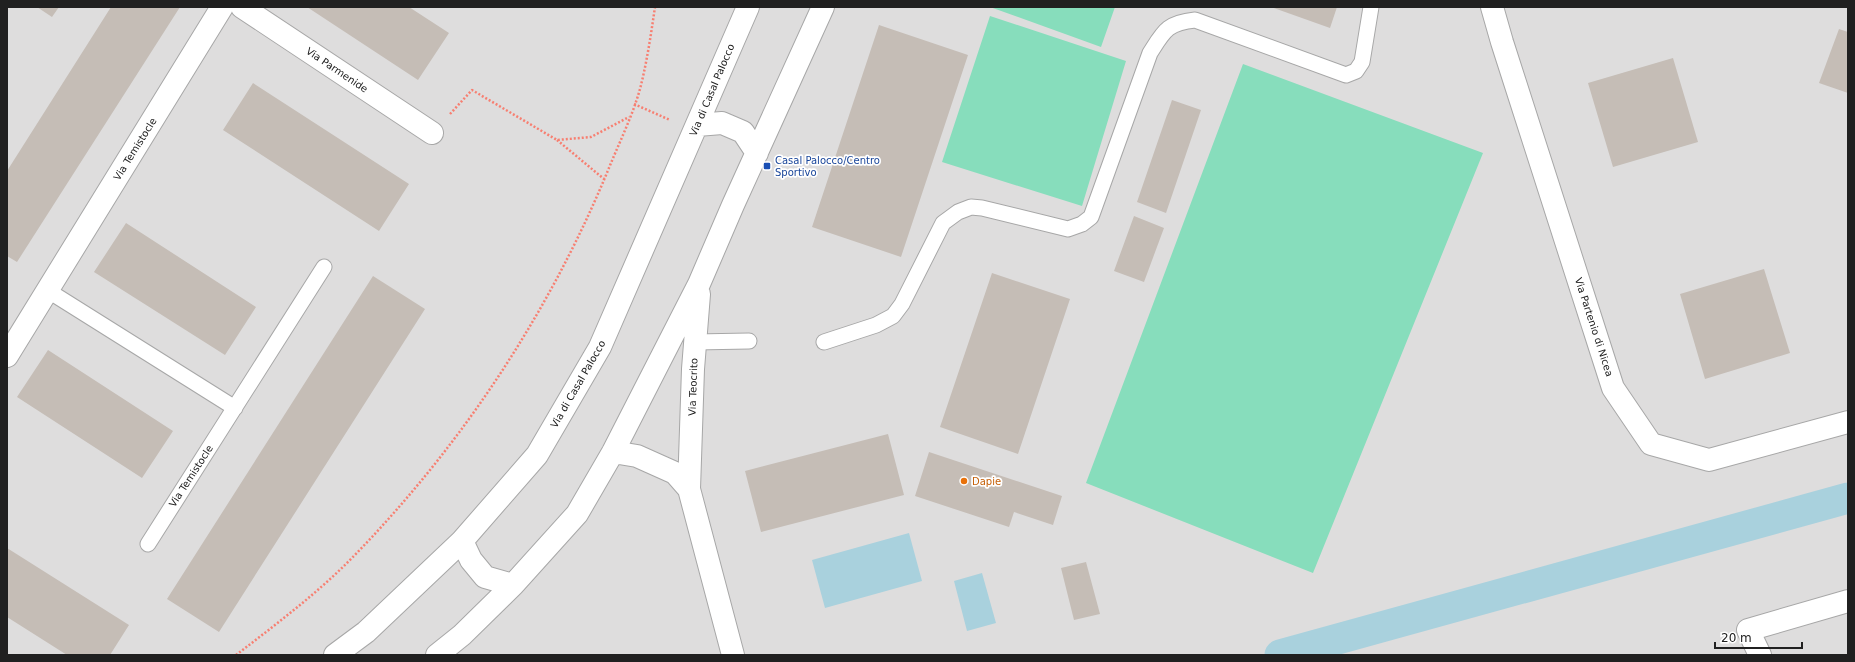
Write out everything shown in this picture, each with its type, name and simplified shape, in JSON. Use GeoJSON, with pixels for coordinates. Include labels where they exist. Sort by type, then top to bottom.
{"type":"FeatureCollection","features":[{"type":"Feature","properties":{"kind":"street","name":"Via Temistocle"},"geometry":{"type":"LineString","coordinates":[[7,356],[222,7]]}},
{"type":"Feature","properties":{"kind":"street","name":"Via Parmenide"},"geometry":{"type":"LineString","coordinates":[[242,7],[432,133]]}},
{"type":"Feature","properties":{"kind":"street","name":"Via di Casal Palocco"},"geometry":{"type":"LineString","coordinates":[[335,655],[366,632],[462,541],[537,455],[600,347],[748,7]]}},
{"type":"Feature","properties":{"kind":"street"},"geometry":{"type":"LineString","coordinates":[[437,655],[462,635],[513,585],[577,514],[613,452],[699,284],[823,7]]}},
{"type":"Feature","properties":{"kind":"street","name":"Via Partenio di Nicea"},"geometry":{"type":"LineString","coordinates":[[1492,7],[1504,49],[1614,388],[1651,444],[1709,460],[1848,422]]}},
{"type":"Feature","properties":{"kind":"street"},"geometry":{"type":"LineString","coordinates":[[697,125],[722,122],[743,132],[758,153]]}},
{"type":"Feature","properties":{"kind":"street","name":"Via Teocrito"},"geometry":{"type":"LineString","coordinates":[[699,284],[693,369],[690,489],[733,655]]}},
{"type":"Feature","properties":{"kind":"street","name":"Via Teocrito"},"geometry":{"type":"LineString","coordinates":[[613,452],[636,456],[675,473],[690,489]]}},
{"type":"Feature","properties":{"kind":"street"},"geometry":{"type":"LineString","coordinates":[[462,541],[471,560],[485,577],[513,585]]}},
{"type":"Feature","properties":{"kind":"street"},"geometry":{"type":"LineString","coordinates":[[1760,655],[1748,630],[1848,601]]}},
{"type":"Feature","properties":{"kind":"lane"},"geometry":{"type":"LineString","coordinates":[[824,342],[876,325],[893,316],[902,304],[943,223],[958,212],[971,208],[982,208],[1068,229],[1082,224],[1091,217],[1150,53],[1165,30],[1184,21],[1195,20],[1346,75],[1356,71],[1362,62],[1371,7]]}},
{"type":"Feature","properties":{"kind":"lane","name":"Via Temistocle"},"geometry":{"type":"LineString","coordinates":[[148,544],[324,267]]}},
{"type":"Feature","properties":{"kind":"lane"},"geometry":{"type":"LineString","coordinates":[[47,290],[235,408]]}},
{"type":"Feature","properties":{"kind":"lane"},"geometry":{"type":"LineString","coordinates":[[695,342],[749,341]]}},
{"type":"Feature","properties":{"kind":"path"},"geometry":{"type":"LineString","coordinates":[[236,655],[278,622],[347,563],[445,453],[494,383],[539,314],[593,208],[640,91],[655,7]]}},
{"type":"Feature","properties":{"kind":"path"},"geometry":{"type":"LineString","coordinates":[[432,133],[472,90],[557,140],[604,179]]}},
{"type":"Feature","properties":{"kind":"path"},"geometry":{"type":"LineString","coordinates":[[557,140],[591,137],[629,117]]}},
{"type":"Feature","properties":{"kind":"shaded area"},"geometry":{"type":"Polygon","coordinates":[[[7,7],[1848,7],[1848,655],[7,655],[7,7]]]}},
{"type":"Feature","properties":{"kind":"green space"},"geometry":{"type":"Polygon","coordinates":[[[990,7],[1115,7],[1101,47],[990,7]]]}},
{"type":"Feature","properties":{"kind":"green space"},"geometry":{"type":"Polygon","coordinates":[[[990,16],[1126,61],[1082,206],[942,162],[990,16]]]}},
{"type":"Feature","properties":{"kind":"green space"},"geometry":{"type":"Polygon","coordinates":[[[1243,64],[1483,153],[1313,573],[1086,483],[1243,64]]]}},
{"type":"Feature","properties":{"kind":"water"},"geometry":{"type":"Polygon","coordinates":[[[909,533],[922,581],[825,608],[812,560],[909,533]]]}},
{"type":"Feature","properties":{"kind":"water"},"geometry":{"type":"Polygon","coordinates":[[[982,573],[996,623],[967,631],[954,581],[982,573]]]}},
{"type":"Feature","properties":{"kind":"building"},"geometry":{"type":"Polygon","coordinates":[[[37,7],[59,7],[52,17],[37,7]]]}},
{"type":"Feature","properties":{"kind":"building"},"geometry":{"type":"Polygon","coordinates":[[[111,7],[180,7],[17,262],[7,256],[7,171],[111,7]]]}},
{"type":"Feature","properties":{"kind":"building"},"geometry":{"type":"Polygon","coordinates":[[[307,7],[409,7],[449,33],[418,80],[307,7]]]}},
{"type":"Feature","properties":{"kind":"building"},"geometry":{"type":"Polygon","coordinates":[[[1271,7],[1337,7],[1330,28],[1271,7]]]}},
{"type":"Feature","properties":{"kind":"building"},"geometry":{"type":"Polygon","coordinates":[[[879,25],[968,55],[901,257],[812,227],[879,25]]]}},
{"type":"Feature","properties":{"kind":"building"},"geometry":{"type":"Polygon","coordinates":[[[1839,29],[1848,32],[1848,93],[1819,83],[1839,29]]]}},
{"type":"Feature","properties":{"kind":"building"},"geometry":{"type":"Polygon","coordinates":[[[1673,58],[1698,142],[1613,167],[1588,83],[1673,58]]]}},
{"type":"Feature","properties":{"kind":"building"},"geometry":{"type":"Polygon","coordinates":[[[253,83],[409,184],[379,231],[223,130],[253,83]]]}},
{"type":"Feature","properties":{"kind":"building"},"geometry":{"type":"Polygon","coordinates":[[[1172,100],[1201,110],[1166,213],[1137,202],[1172,100]]]}},
{"type":"Feature","properties":{"kind":"building"},"geometry":{"type":"Polygon","coordinates":[[[1134,216],[1164,228],[1144,282],[1114,271],[1134,216]]]}},
{"type":"Feature","properties":{"kind":"building"},"geometry":{"type":"Polygon","coordinates":[[[126,223],[256,307],[225,355],[94,272],[126,223]]]}},
{"type":"Feature","properties":{"kind":"building"},"geometry":{"type":"Polygon","coordinates":[[[1764,269],[1790,353],[1705,379],[1680,294],[1764,269]]]}},
{"type":"Feature","properties":{"kind":"building"},"geometry":{"type":"Polygon","coordinates":[[[992,273],[1070,299],[1018,454],[940,427],[992,273]]]}},
{"type":"Feature","properties":{"kind":"building"},"geometry":{"type":"Polygon","coordinates":[[[373,276],[425,309],[219,632],[167,599],[373,276]]]}},
{"type":"Feature","properties":{"kind":"building"},"geometry":{"type":"Polygon","coordinates":[[[48,350],[173,431],[142,478],[17,397],[48,350]]]}},
{"type":"Feature","properties":{"kind":"building"},"geometry":{"type":"Polygon","coordinates":[[[888,434],[904,495],[761,532],[745,471],[888,434]]]}},
{"type":"Feature","properties":{"kind":"building"},"geometry":{"type":"Polygon","coordinates":[[[929,452],[1062,496],[1053,525],[1014,512],[1009,527],[915,496],[929,452]]]}},
{"type":"Feature","properties":{"kind":"building"},"geometry":{"type":"Polygon","coordinates":[[[7,548],[129,625],[110,655],[67,655],[7,617],[7,548]]]}},
{"type":"Feature","properties":{"kind":"building"},"geometry":{"type":"Polygon","coordinates":[[[1086,562],[1100,614],[1074,620],[1061,568],[1086,562]]]}},
{"type":"Feature","properties":{"kind":"waterway"},"geometry":{"type":"LineString","coordinates":[[1280,655],[1848,498]]}},
{"type":"Feature","properties":{"kind":"place","name":"Casal Palocco/Centro Sportivo"},"geometry":{"type":"Point","coordinates":[767,166]}},
{"type":"Feature","properties":{"kind":"place","name":"Dapie"},"geometry":{"type":"Point","coordinates":[964,481]}}]}
